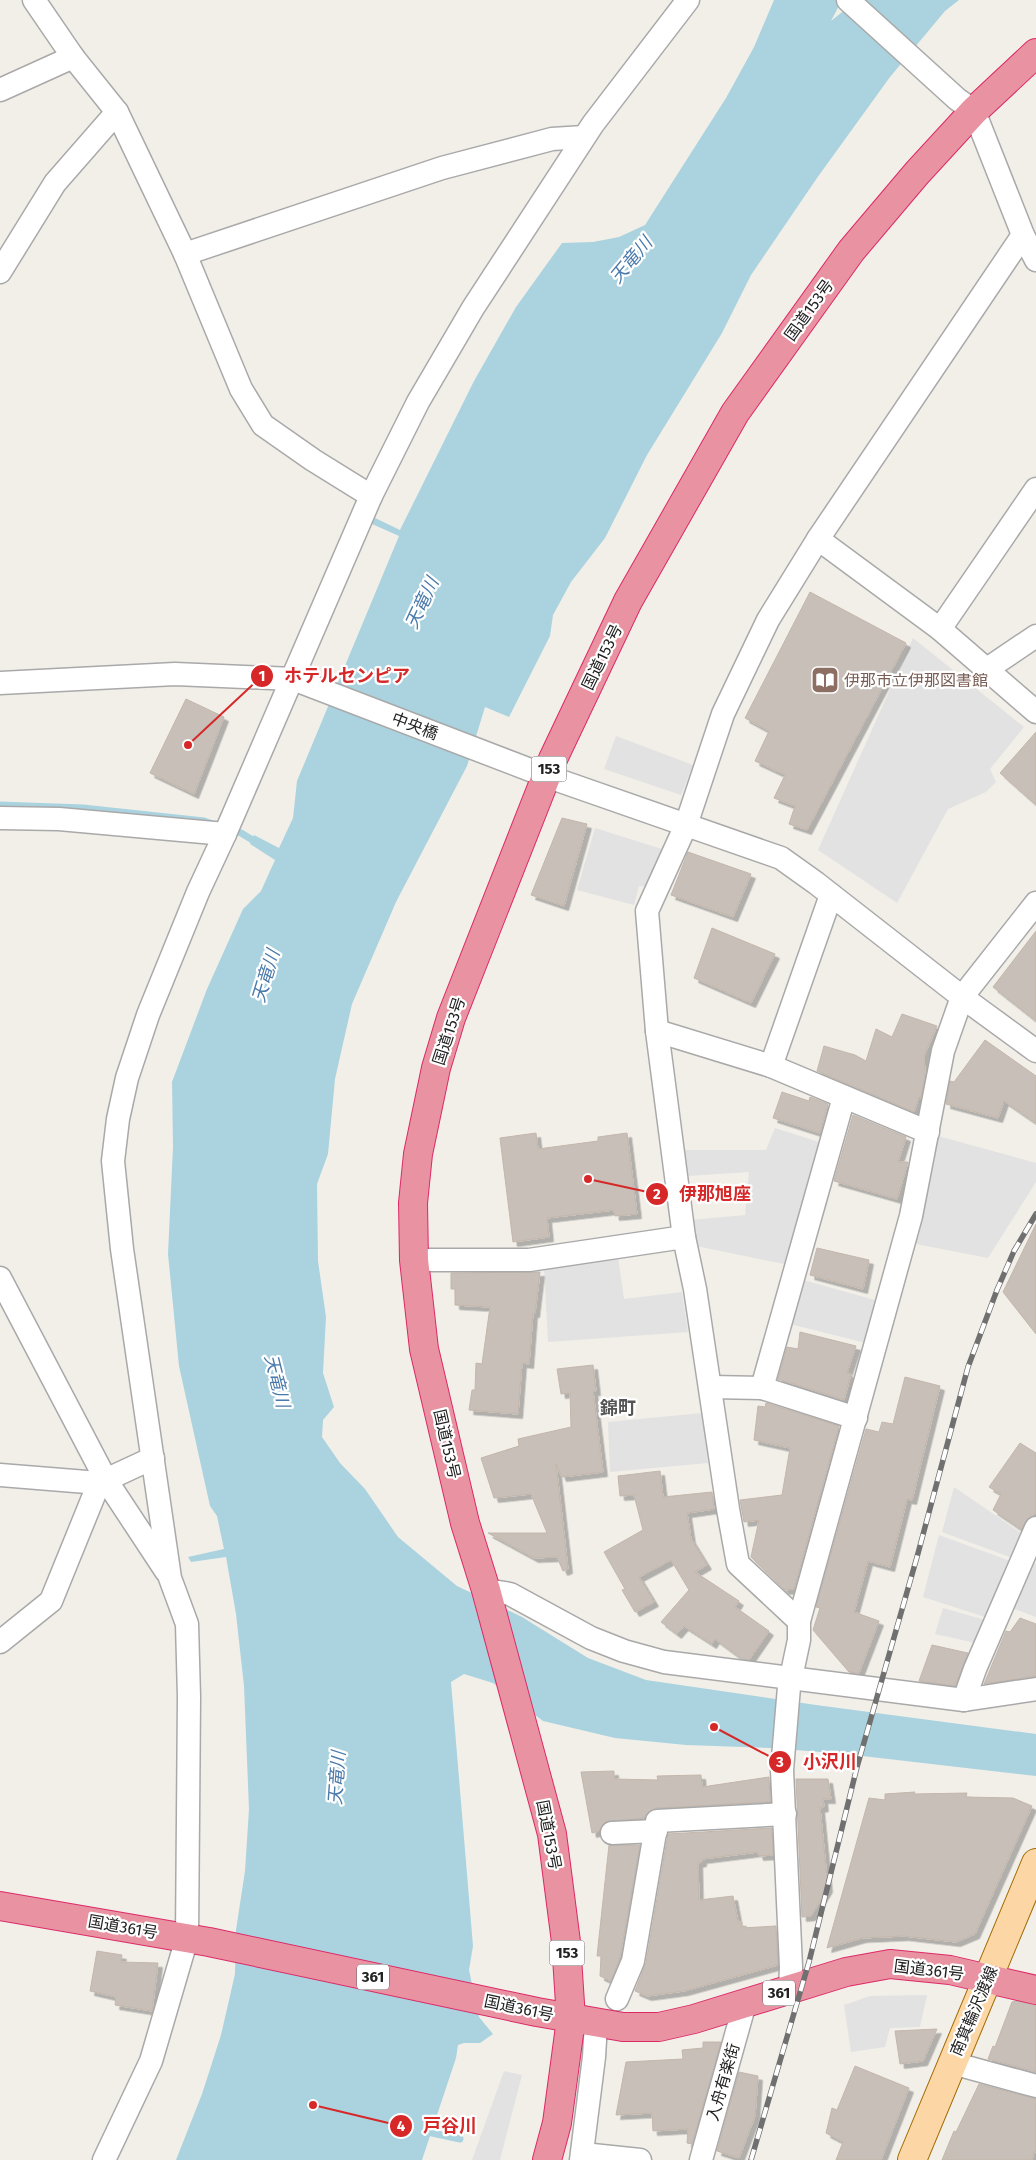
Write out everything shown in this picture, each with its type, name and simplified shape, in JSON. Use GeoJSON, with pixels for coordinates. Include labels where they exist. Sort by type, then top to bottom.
{"type":"FeatureCollection","features":[{"type":"Feature","properties":{"kind":"highway","name":"国道153号"},"geometry":{"type":"LineString","coordinates":[[547,2160],[583,2021],[566,1942],[552,1834],[488,1599],[465,1523],[424,1349],[414,1260],[413,1203],[418,1154],[436,1068],[451,1018],[537,772],[628,601],[735,413],[851,251],[917,172],[966,105],[1036,53]]}},
{"type":"Feature","properties":{"kind":"highway","name":"国道361号"},"geometry":{"type":"LineString","coordinates":[[0,1906],[198,1940],[537,2012],[623,2027],[659,2027],[694,2019],[846,1972],[890,1964],[950,1970],[1036,1990]]}},
{"type":"Feature","properties":{"kind":"main road","name":"南箕輪沢渡線"},"geometry":{"type":"LineString","coordinates":[[912,2160],[1036,1863]]}},
{"type":"Feature","properties":{"kind":"street"},"geometry":{"type":"LineString","coordinates":[[34,0],[73,57],[117,112],[185,254],[241,389],[263,425],[313,460],[371,496]]}},
{"type":"Feature","properties":{"kind":"street"},"geometry":{"type":"LineString","coordinates":[[104,2160],[151,2061],[198,1940],[187,1624],[170,1578],[122,1248],[113,1161],[118,1119],[128,1078],[148,1015],[198,892],[297,681],[371,496],[418,402],[473,308],[584,137],[688,0]]}},
{"type":"Feature","properties":{"kind":"street"},"geometry":{"type":"LineString","coordinates":[[848,0],[966,105],[1023,235],[1036,260]]}},
{"type":"Feature","properties":{"kind":"street"},"geometry":{"type":"LineString","coordinates":[[0,90],[73,57]]}},
{"type":"Feature","properties":{"kind":"street"},"geometry":{"type":"LineString","coordinates":[[0,272],[55,183],[117,112]]}},
{"type":"Feature","properties":{"kind":"street"},"geometry":{"type":"LineString","coordinates":[[185,254],[442,168],[552,139],[584,137]]}},
{"type":"Feature","properties":{"kind":"street"},"geometry":{"type":"LineString","coordinates":[[798,1622],[738,1564],[695,1289],[684,1237],[657,1031],[647,911],[686,825],[723,714],[768,620],[818,539],[1023,235]]}},
{"type":"Feature","properties":{"kind":"street"},"geometry":{"type":"LineString","coordinates":[[940,629],[1036,489]]}},
{"type":"Feature","properties":{"kind":"street"},"geometry":{"type":"LineString","coordinates":[[818,539],[940,629],[1036,712]]}},
{"type":"Feature","properties":{"kind":"street"},"geometry":{"type":"LineString","coordinates":[[987,669],[1036,636]]}},
{"type":"Feature","properties":{"kind":"street","name":"中央橋"},"geometry":{"type":"LineString","coordinates":[[0,683],[176,674],[297,681],[537,772],[781,858],[962,997],[1036,1051]]}},
{"type":"Feature","properties":{"kind":"street"},"geometry":{"type":"LineString","coordinates":[[0,818],[59,819],[225,834]]}},
{"type":"Feature","properties":{"kind":"street"},"geometry":{"type":"LineString","coordinates":[[771,1066],[831,895]]}},
{"type":"Feature","properties":{"kind":"street"},"geometry":{"type":"LineString","coordinates":[[790,1990],[791,1967],[783,1767],[790,1683],[799,1640],[798,1622],[911,1216],[943,1051],[962,997],[1036,902]]}},
{"type":"Feature","properties":{"kind":"street"},"geometry":{"type":"LineString","coordinates":[[657,1031],[771,1066],[928,1132]]}},
{"type":"Feature","properties":{"kind":"street"},"geometry":{"type":"LineString","coordinates":[[762,1388],[844,1098]]}},
{"type":"Feature","properties":{"kind":"street"},"geometry":{"type":"LineString","coordinates":[[414,1260],[529,1260],[684,1237]]}},
{"type":"Feature","properties":{"kind":"street"},"geometry":{"type":"LineString","coordinates":[[0,1278],[103,1482],[170,1578]]}},
{"type":"Feature","properties":{"kind":"street"},"geometry":{"type":"LineString","coordinates":[[710,1387],[762,1388],[856,1418]]}},
{"type":"Feature","properties":{"kind":"street"},"geometry":{"type":"LineString","coordinates":[[0,1475],[103,1482],[153,1458]]}},
{"type":"Feature","properties":{"kind":"street"},"geometry":{"type":"LineString","coordinates":[[0,1642],[51,1601],[103,1482]]}},
{"type":"Feature","properties":{"kind":"street"},"geometry":{"type":"LineString","coordinates":[[964,1700],[974,1669],[1036,1528]]}},
{"type":"Feature","properties":{"kind":"street"},"geometry":{"type":"LineString","coordinates":[[488,1599],[510,1594],[591,1638],[624,1651],[664,1662],[790,1683],[964,1700],[1036,1689]]}},
{"type":"Feature","properties":{"kind":"street"},"geometry":{"type":"LineString","coordinates":[[617,1999],[633,1961],[657,1821],[785,1814]]}},
{"type":"Feature","properties":{"kind":"street"},"geometry":{"type":"LineString","coordinates":[[612,1833],[656,1831]]}},
{"type":"Feature","properties":{"kind":"street","name":"入舟有楽街"},"geometry":{"type":"LineString","coordinates":[[701,2160],[745,2003]]}},
{"type":"Feature","properties":{"kind":"street"},"geometry":{"type":"LineString","coordinates":[[583,2021],[592,2158],[640,2160]]}},
{"type":"Feature","properties":{"kind":"street"},"geometry":{"type":"LineString","coordinates":[[952,2063],[1036,2086]]}},
{"type":"Feature","properties":{"kind":"shaded area"},"geometry":{"type":"Polygon","coordinates":[[[913,638],[1024,727],[990,769],[996,782],[986,792],[948,809],[897,903],[818,850],[913,638]]]}},
{"type":"Feature","properties":{"kind":"shaded area"},"geometry":{"type":"Polygon","coordinates":[[[616,736],[693,765],[681,795],[604,769],[616,736]]]}},
{"type":"Feature","properties":{"kind":"shaded area"},"geometry":{"type":"Polygon","coordinates":[[[595,828],[662,849],[649,887],[639,886],[634,905],[577,890],[595,828]]]}},
{"type":"Feature","properties":{"kind":"shaded area"},"geometry":{"type":"Polygon","coordinates":[[[775,1128],[819,1142],[789,1265],[696,1246],[691,1220],[745,1215],[749,1172],[687,1176],[684,1150],[766,1150],[775,1128]]]}},
{"type":"Feature","properties":{"kind":"shaded area"},"geometry":{"type":"Polygon","coordinates":[[[938,1136],[1036,1163],[1036,1182],[988,1258],[916,1244],[938,1136]]]}},
{"type":"Feature","properties":{"kind":"shaded area"},"geometry":{"type":"Polygon","coordinates":[[[618,1257],[624,1299],[682,1292],[688,1332],[548,1342],[544,1267],[618,1257]]]}},
{"type":"Feature","properties":{"kind":"shaded area"},"geometry":{"type":"Polygon","coordinates":[[[800,1279],[878,1301],[866,1343],[790,1324],[800,1279]]]}},
{"type":"Feature","properties":{"kind":"shaded area"},"geometry":{"type":"Polygon","coordinates":[[[702,1413],[708,1463],[610,1472],[608,1422],[702,1413]]]}},
{"type":"Feature","properties":{"kind":"shaded area"},"geometry":{"type":"Polygon","coordinates":[[[954,1487],[1027,1537],[1015,1559],[942,1532],[954,1487]]]}},
{"type":"Feature","properties":{"kind":"shaded area"},"geometry":{"type":"Polygon","coordinates":[[[939,1535],[1013,1562],[991,1619],[923,1597],[939,1535]]]}},
{"type":"Feature","properties":{"kind":"shaded area"},"geometry":{"type":"Polygon","coordinates":[[[1027,1559],[1036,1564],[1036,1617],[1007,1606],[1027,1559]]]}},
{"type":"Feature","properties":{"kind":"shaded area"},"geometry":{"type":"Polygon","coordinates":[[[943,1608],[989,1621],[980,1644],[935,1634],[943,1608]]]}},
{"type":"Feature","properties":{"kind":"shaded area"},"geometry":{"type":"Polygon","coordinates":[[[927,1995],[920,2027],[890,2028],[885,2047],[851,2052],[844,2005],[870,1996],[927,1995]]]}},
{"type":"Feature","properties":{"kind":"shaded area"},"geometry":{"type":"Polygon","coordinates":[[[504,2071],[522,2075],[500,2160],[472,2160],[504,2071]]]}},
{"type":"Feature","properties":{"kind":"water","name":"天竜川"},"geometry":{"type":"Polygon","coordinates":[[[774,0],[842,0],[831,21],[857,0],[959,0],[945,11],[890,77],[817,178],[751,275],[722,333],[647,455],[605,538],[571,582],[553,615],[550,636],[509,717],[485,707],[467,766],[396,902],[352,1004],[335,1079],[328,1154],[317,1184],[318,1261],[326,1317],[323,1373],[334,1407],[323,1420],[322,1437],[340,1463],[365,1489],[398,1537],[457,1586],[522,1617],[588,1658],[646,1680],[1036,1734],[1036,1776],[845,1754],[771,1748],[686,1745],[615,1738],[543,1721],[493,1683],[464,1674],[451,1682],[473,1946],[469,1970],[479,2017],[493,2034],[480,2043],[458,2045],[456,2058],[422,2160],[176,2160],[202,2094],[221,2035],[235,1974],[236,1930],[245,1871],[249,1809],[244,1686],[236,1614],[226,1557],[191,1562],[188,1557],[224,1549],[217,1516],[210,1506],[179,1366],[168,1254],[173,1147],[172,1082],[207,989],[243,909],[261,891],[275,860],[250,844],[254,835],[279,848],[293,818],[297,781],[399,536],[372,524],[375,518],[400,530],[474,381],[516,307],[562,243],[593,242],[619,237],[645,225],[726,98],[754,47],[774,0]]]}},
{"type":"Feature","properties":{"kind":"building","name":"伊那市立伊那図書館"},"geometry":{"type":"Polygon","coordinates":[[[810,592],[906,643],[807,830],[789,824],[795,806],[774,798],[785,775],[755,761],[769,731],[745,718],[810,592]]]}},
{"type":"Feature","properties":{"kind":"building"},"geometry":{"type":"Polygon","coordinates":[[[186,699],[224,717],[194,794],[150,773],[186,699]]]}},
{"type":"Feature","properties":{"kind":"building"},"geometry":{"type":"Polygon","coordinates":[[[1036,732],[1036,805],[1000,773],[1036,732]]]}},
{"type":"Feature","properties":{"kind":"building"},"geometry":{"type":"Polygon","coordinates":[[[562,818],[587,824],[564,906],[531,895],[562,818]]]}},
{"type":"Feature","properties":{"kind":"building"},"geometry":{"type":"Polygon","coordinates":[[[688,852],[751,874],[733,917],[671,895],[688,852]]]}},
{"type":"Feature","properties":{"kind":"building"},"geometry":{"type":"Polygon","coordinates":[[[712,928],[775,954],[751,1003],[694,978],[712,928]]]}},
{"type":"Feature","properties":{"kind":"building"},"geometry":{"type":"Polygon","coordinates":[[[1036,931],[1036,1021],[993,987],[1036,931]]]}},
{"type":"Feature","properties":{"kind":"building"},"geometry":{"type":"Polygon","coordinates":[[[902,1014],[937,1026],[924,1056],[925,1073],[921,1098],[919,1097],[914,1112],[817,1071],[824,1046],[855,1055],[866,1061],[876,1029],[892,1037],[902,1014]]]}},
{"type":"Feature","properties":{"kind":"building"},"geometry":{"type":"Polygon","coordinates":[[[985,1040],[1036,1076],[1036,1123],[1004,1101],[998,1118],[946,1104],[950,1081],[954,1082],[985,1040]]]}},
{"type":"Feature","properties":{"kind":"building"},"geometry":{"type":"Polygon","coordinates":[[[782,1092],[809,1101],[810,1097],[828,1104],[820,1133],[773,1118],[782,1092]]]}},
{"type":"Feature","properties":{"kind":"building"},"geometry":{"type":"Polygon","coordinates":[[[853,1115],[906,1137],[898,1162],[908,1162],[897,1199],[834,1181],[853,1115]]]}},
{"type":"Feature","properties":{"kind":"building"},"geometry":{"type":"Polygon","coordinates":[[[536,1133],[538,1149],[598,1141],[598,1137],[627,1133],[637,1214],[615,1216],[614,1210],[547,1218],[549,1237],[513,1242],[500,1138],[536,1133]]]}},
{"type":"Feature","properties":{"kind":"building"},"geometry":{"type":"Polygon","coordinates":[[[1036,1224],[1036,1334],[1003,1292],[1036,1224]]]}},
{"type":"Feature","properties":{"kind":"building"},"geometry":{"type":"Polygon","coordinates":[[[817,1248],[869,1260],[863,1289],[810,1275],[817,1248]]]}},
{"type":"Feature","properties":{"kind":"building"},"geometry":{"type":"Polygon","coordinates":[[[540,1272],[535,1313],[533,1313],[529,1364],[522,1363],[518,1414],[469,1410],[472,1390],[475,1390],[476,1363],[482,1364],[490,1307],[455,1305],[455,1289],[451,1289],[451,1273],[540,1272]]]}},
{"type":"Feature","properties":{"kind":"building"},"geometry":{"type":"Polygon","coordinates":[[[800,1332],[856,1346],[847,1373],[851,1374],[844,1400],[778,1379],[787,1347],[798,1349],[800,1332]]]}},
{"type":"Feature","properties":{"kind":"building"},"geometry":{"type":"Polygon","coordinates":[[[593,1365],[596,1391],[593,1391],[603,1472],[562,1477],[556,1464],[568,1569],[563,1571],[557,1557],[534,1558],[488,1533],[547,1533],[531,1494],[494,1498],[481,1458],[519,1446],[518,1439],[571,1427],[570,1393],[561,1394],[557,1369],[593,1365]]]}},
{"type":"Feature","properties":{"kind":"building"},"geometry":{"type":"Polygon","coordinates":[[[905,1377],[940,1386],[912,1500],[907,1499],[890,1567],[868,1561],[854,1612],[879,1621],[859,1673],[849,1672],[813,1630],[820,1608],[816,1607],[866,1429],[879,1432],[882,1422],[893,1424],[905,1377]]]}},
{"type":"Feature","properties":{"kind":"building"},"geometry":{"type":"Polygon","coordinates":[[[766,1403],[839,1426],[794,1589],[785,1590],[751,1557],[759,1520],[744,1522],[740,1500],[782,1495],[790,1448],[754,1440],[758,1406],[765,1407],[766,1403]]]}},
{"type":"Feature","properties":{"kind":"building"},"geometry":{"type":"Polygon","coordinates":[[[1020,1443],[1036,1453],[1036,1511],[1034,1515],[1028,1518],[1021,1529],[993,1510],[1001,1494],[989,1487],[1020,1443]]]}},
{"type":"Feature","properties":{"kind":"building"},"geometry":{"type":"Polygon","coordinates":[[[660,1471],[663,1497],[712,1492],[714,1509],[687,1513],[691,1539],[707,1565],[695,1572],[739,1601],[735,1607],[769,1631],[749,1660],[742,1659],[715,1639],[712,1644],[684,1626],[677,1634],[661,1622],[689,1590],[671,1560],[639,1577],[654,1602],[635,1612],[622,1590],[625,1589],[604,1552],[643,1530],[634,1495],[620,1496],[618,1476],[660,1471]]]}},
{"type":"Feature","properties":{"kind":"building"},"geometry":{"type":"Polygon","coordinates":[[[1020,1618],[1036,1624],[1036,1676],[984,1684],[1006,1631],[1010,1632],[1020,1618]]]}},
{"type":"Feature","properties":{"kind":"building"},"geometry":{"type":"Polygon","coordinates":[[[932,1645],[968,1653],[955,1686],[919,1681],[932,1645]]]}},
{"type":"Feature","properties":{"kind":"building"},"geometry":{"type":"Polygon","coordinates":[[[614,1771],[614,1779],[658,1780],[657,1776],[701,1775],[702,1787],[769,1777],[770,1802],[656,1808],[647,1813],[644,1818],[605,1822],[599,1831],[592,1833],[581,1772],[614,1771]]]}},
{"type":"Feature","properties":{"kind":"building"},"geometry":{"type":"Polygon","coordinates":[[[796,1779],[828,1779],[831,1799],[823,1799],[824,1807],[820,1808],[828,1888],[811,1916],[802,1917],[796,1779]]]}},
{"type":"Feature","properties":{"kind":"building"},"geometry":{"type":"Polygon","coordinates":[[[915,1792],[914,1794],[967,1793],[966,1797],[1013,1798],[1032,1806],[975,1934],[956,1942],[904,1936],[862,1938],[827,1948],[869,1798],[885,1800],[885,1794],[915,1792]]]}},
{"type":"Feature","properties":{"kind":"building"},"geometry":{"type":"Polygon","coordinates":[[[772,1828],[773,1855],[759,1856],[758,1852],[702,1859],[702,1862],[698,1863],[699,1900],[733,1896],[738,1922],[742,1922],[742,1928],[776,1926],[778,1965],[684,1991],[647,1996],[635,1991],[646,1963],[668,1834],[772,1828]]]}},
{"type":"Feature","properties":{"kind":"building"},"geometry":{"type":"Polygon","coordinates":[[[609,1845],[640,1845],[620,1957],[611,1981],[600,1976],[601,1956],[597,1956],[609,1845]]]}},
{"type":"Feature","properties":{"kind":"building"},"geometry":{"type":"Polygon","coordinates":[[[97,1951],[122,1955],[121,1962],[158,1963],[152,2011],[115,2005],[116,1997],[90,1991],[97,1951]]]}},
{"type":"Feature","properties":{"kind":"building"},"geometry":{"type":"Polygon","coordinates":[[[1012,2002],[1036,2005],[1036,2072],[988,2059],[993,2046],[995,2047],[1012,2002]]]}},
{"type":"Feature","properties":{"kind":"building"},"geometry":{"type":"Polygon","coordinates":[[[937,2029],[923,2061],[900,2064],[895,2031],[937,2029]]]}},
{"type":"Feature","properties":{"kind":"building"},"geometry":{"type":"Polygon","coordinates":[[[703,2042],[721,2042],[692,2144],[687,2143],[688,2129],[653,2131],[652,2113],[616,2115],[626,2062],[683,2059],[682,2050],[703,2048],[703,2042]]]}},
{"type":"Feature","properties":{"kind":"building"},"geometry":{"type":"Polygon","coordinates":[[[855,2066],[909,2088],[881,2160],[836,2160],[843,2142],[826,2133],[832,2108],[837,2110],[855,2066]]]}},
{"type":"Feature","properties":{"kind":"building"},"geometry":{"type":"Polygon","coordinates":[[[739,2072],[758,2076],[755,2116],[739,2158],[717,2151],[739,2072]]]}},
{"type":"Feature","properties":{"kind":"building"},"geometry":{"type":"Polygon","coordinates":[[[979,2084],[1036,2099],[1036,2152],[1034,2152],[1032,2160],[942,2160],[954,2131],[956,2132],[979,2084]]]}},
{"type":"Feature","properties":{"kind":"waterway"},"geometry":{"type":"LineString","coordinates":[[0,805],[83,808],[204,821],[213,824]]}},
{"type":"Feature","properties":{"kind":"waterway"},"geometry":{"type":"LineString","coordinates":[[231,829],[259,844]]}},
{"type":"Feature","properties":{"kind":"waterway"},"geometry":{"type":"LineString","coordinates":[[423,2131],[460,2139]]}},
{"type":"Feature","properties":{"kind":"railway"},"geometry":{"type":"LineString","coordinates":[[751,2160],[809,1962],[857,1767],[917,1557],[968,1367],[1014,1251],[1036,1214]]}},
{"type":"Feature","properties":{"kind":"place","name":"伊那市立伊那図書館"},"geometry":{"type":"Point","coordinates":[825,680]}},
{"type":"Feature","properties":{"kind":"place","name":"ホテルセンピア"},"geometry":{"type":"Point","coordinates":[188,745]}},
{"type":"Feature","properties":{"kind":"place","name":"伊那旭座"},"geometry":{"type":"Point","coordinates":[588,1179]}},
{"type":"Feature","properties":{"kind":"place","name":"小沢川"},"geometry":{"type":"Point","coordinates":[714,1727]}},
{"type":"Feature","properties":{"kind":"place","name":"戸谷川"},"geometry":{"type":"Point","coordinates":[313,2105]}},
{"type":"Feature","properties":{"kind":"district","name":"錦町"},"geometry":{"type":"Point","coordinates":[618,1408]}}]}
